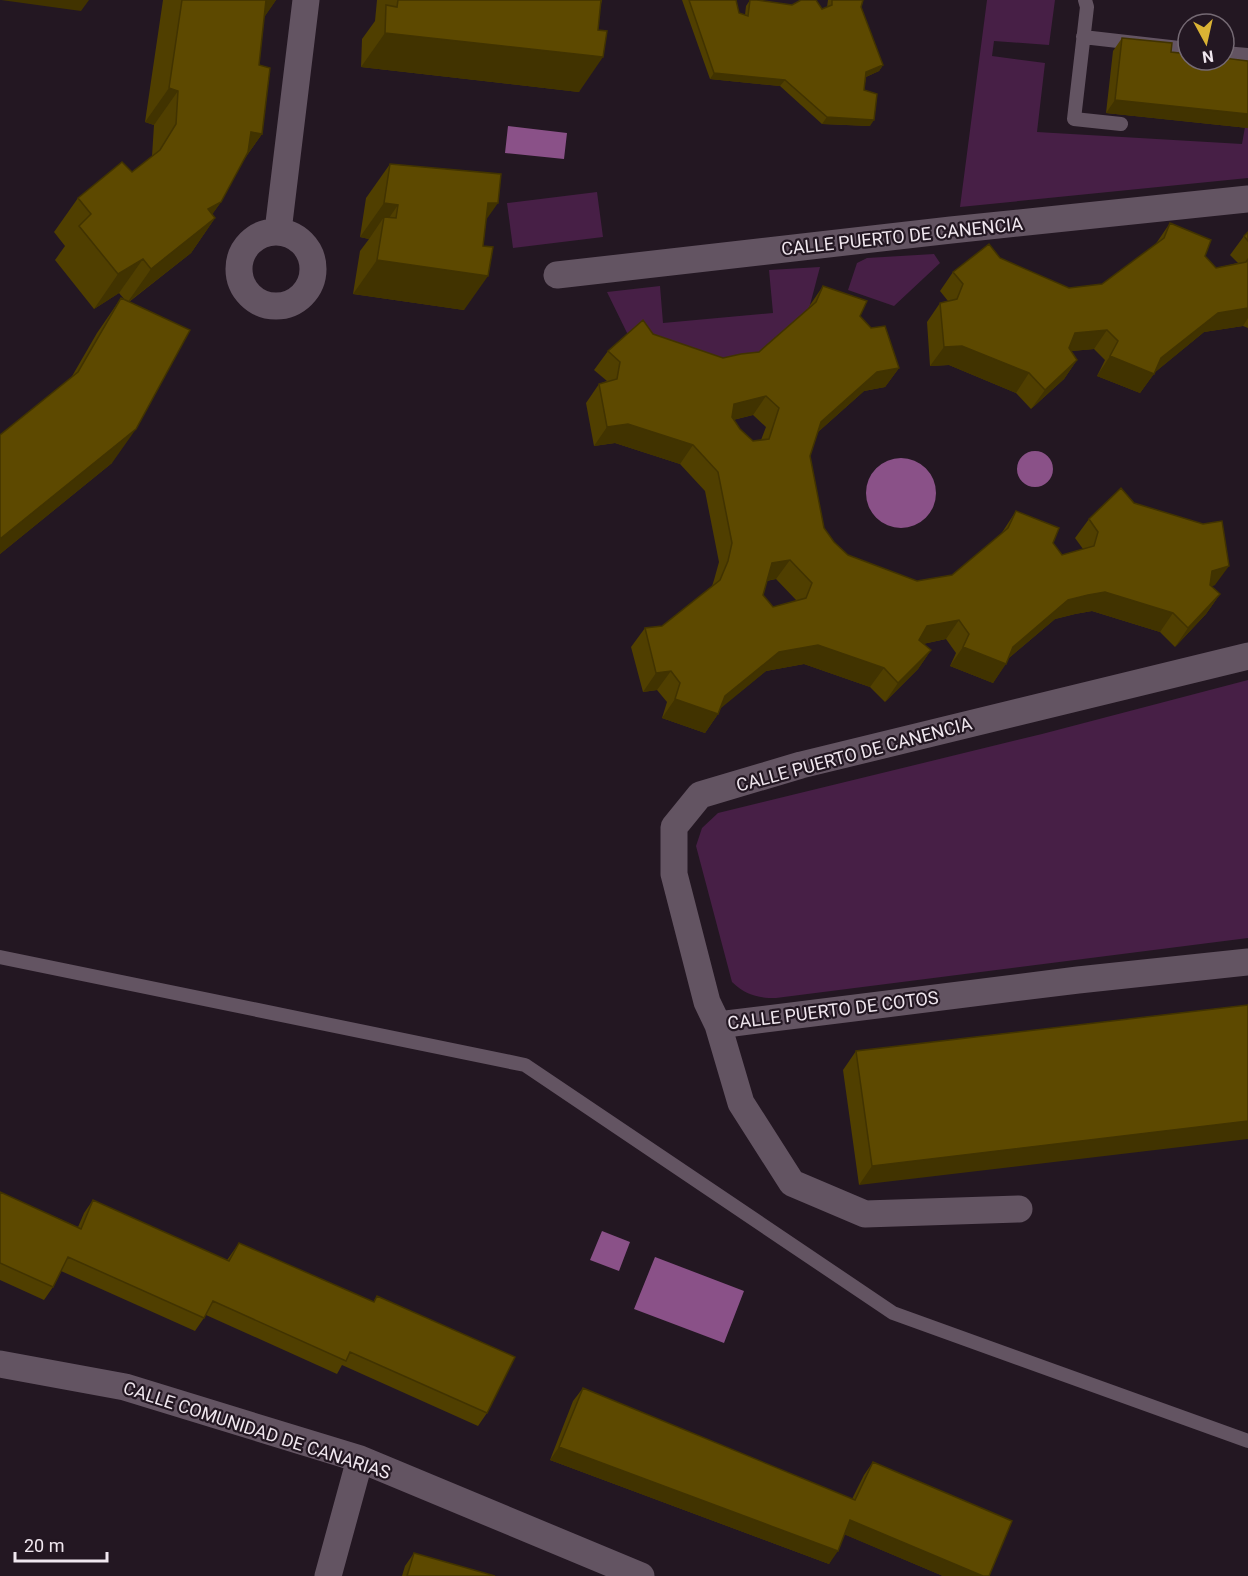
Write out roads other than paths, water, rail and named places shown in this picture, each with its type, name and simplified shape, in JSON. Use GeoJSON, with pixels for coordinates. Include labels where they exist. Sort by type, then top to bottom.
{"type":"FeatureCollection","features":[{"type":"Feature","properties":{"kind":"street"},"geometry":{"type":"LineString","coordinates":[[278,231],[306,0]]}},
{"type":"Feature","properties":{"kind":"street","name":"CALLE PUERTO DE CANENCIA"},"geometry":{"type":"LineString","coordinates":[[557,275],[1248,199]]}},
{"type":"Feature","properties":{"kind":"street","name":"CALLE PUERTO DE CANENCIA"},"geometry":{"type":"LineString","coordinates":[[718,1025],[707,1002],[674,874],[674,827],[700,795],[812,762],[1248,656]]}},
{"type":"Feature","properties":{"kind":"street","name":"CALLE PUERTO DE COTOS"},"geometry":{"type":"LineString","coordinates":[[1019,1209],[865,1215],[792,1183],[741,1103],[718,1025],[1078,980],[1248,962]]}},
{"type":"Feature","properties":{"kind":"street","name":"CALLE COMUNIDAD DE CANARIAS"},"geometry":{"type":"LineString","coordinates":[[0,1364],[125,1387],[360,1459],[641,1576]]}},
{"type":"Feature","properties":{"kind":"street"},"geometry":{"type":"LineString","coordinates":[[328,1576],[360,1459]]}},
{"type":"Feature","properties":{"kind":"lane"},"geometry":{"type":"LineString","coordinates":[[1085,0],[1087,7],[1074,119],[1121,124]]}},
{"type":"Feature","properties":{"kind":"lane"},"geometry":{"type":"LineString","coordinates":[[1083,38],[1176,48]]}},
{"type":"Feature","properties":{"kind":"lane"},"geometry":{"type":"LineString","coordinates":[[0,957],[525,1065],[893,1313],[1248,1441]]}}]}
